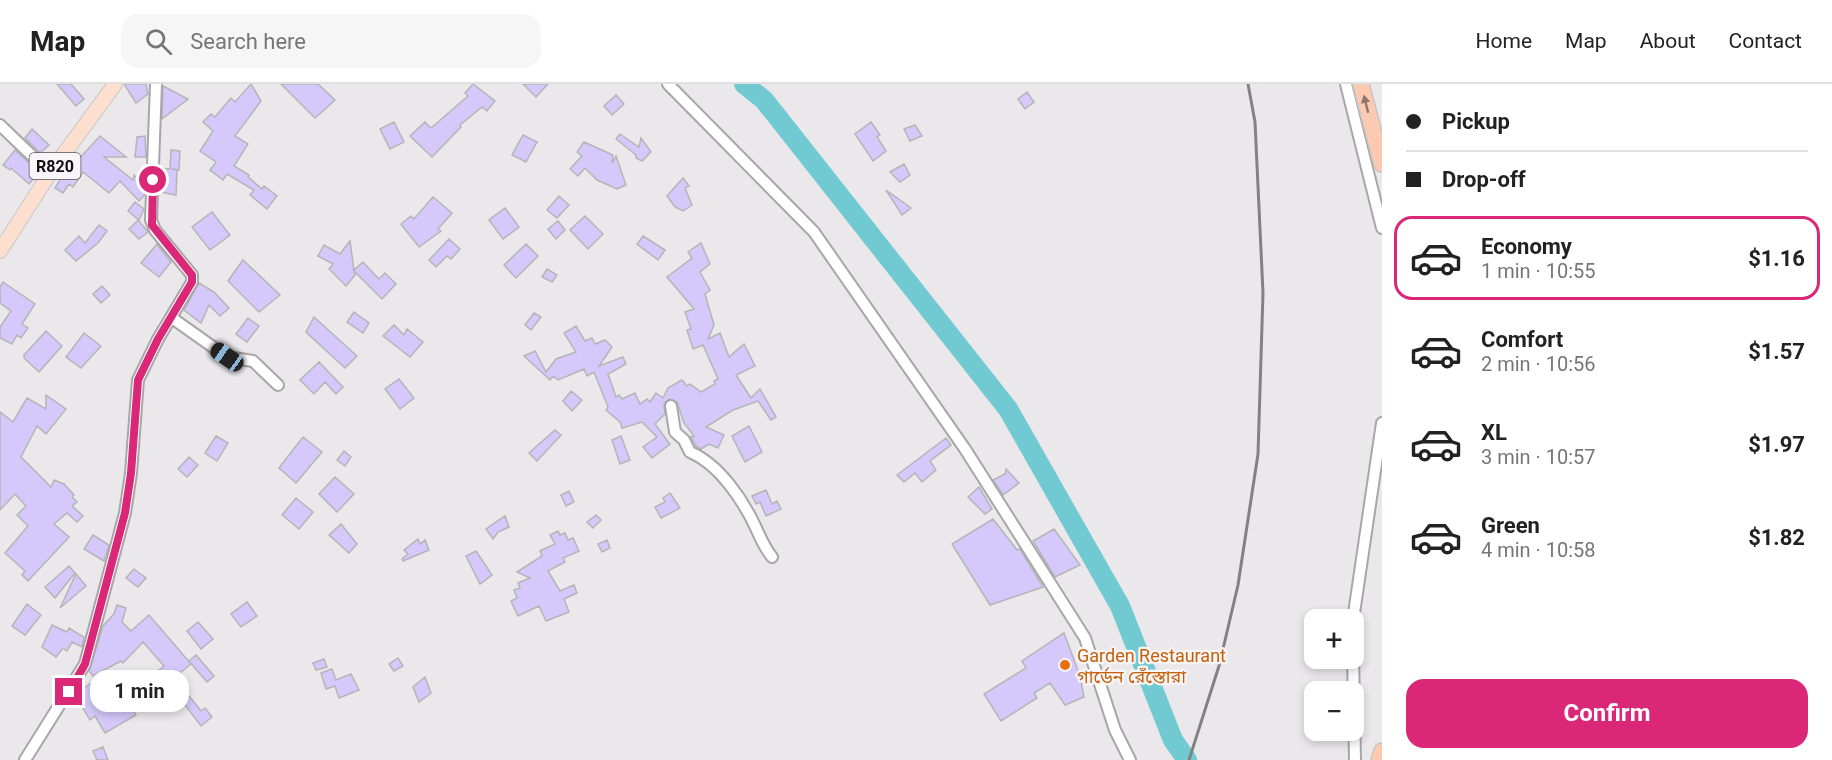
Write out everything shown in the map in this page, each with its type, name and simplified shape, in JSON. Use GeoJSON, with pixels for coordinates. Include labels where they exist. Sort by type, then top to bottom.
{"type":"FeatureCollection","features":[{"type":"Feature","properties":{"kind":"highway"},"geometry":{"type":"LineString","coordinates":[[1361,84],[1382,164]]}},
{"type":"Feature","properties":{"kind":"highway"},"geometry":{"type":"LineString","coordinates":[[1379,760],[1382,751]]}},
{"type":"Feature","properties":{"kind":"main road","name":"R820"},"geometry":{"type":"LineString","coordinates":[[0,251],[50,173],[115,84]]}},
{"type":"Feature","properties":{"kind":"street"},"geometry":{"type":"LineString","coordinates":[[25,760],[85,664],[125,513],[131,473],[138,380],[158,339],[193,278],[151,220],[156,84]]}},
{"type":"Feature","properties":{"kind":"street"},"geometry":{"type":"LineString","coordinates":[[668,84],[814,232],[958,439],[1085,638],[1115,730],[1130,760]]}},
{"type":"Feature","properties":{"kind":"street"},"geometry":{"type":"LineString","coordinates":[[1346,84],[1382,228]]}},
{"type":"Feature","properties":{"kind":"street"},"geometry":{"type":"LineString","coordinates":[[0,125],[50,173]]}},
{"type":"Feature","properties":{"kind":"street"},"geometry":{"type":"LineString","coordinates":[[172,318],[227,357],[253,361],[278,385]]}},
{"type":"Feature","properties":{"kind":"street"},"geometry":{"type":"LineString","coordinates":[[671,406],[675,432],[684,440],[690,452],[701,456],[727,484],[743,505],[763,547],[772,557]]}},
{"type":"Feature","properties":{"kind":"street"},"geometry":{"type":"LineString","coordinates":[[1353,609],[1382,423]]}},
{"type":"Feature","properties":{"kind":"street"},"geometry":{"type":"LineString","coordinates":[[1353,669],[1355,760]]}},
{"type":"Feature","properties":{"kind":"building"},"geometry":{"type":"Polygon","coordinates":[[[57,84],[71,84],[84,99],[76,106],[57,84]]]}},
{"type":"Feature","properties":{"kind":"building"},"geometry":{"type":"Polygon","coordinates":[[[124,84],[146,84],[148,94],[136,103],[124,84]]]}},
{"type":"Feature","properties":{"kind":"building"},"geometry":{"type":"Polygon","coordinates":[[[251,84],[261,101],[235,136],[248,144],[234,166],[249,175],[248,177],[262,189],[264,186],[277,196],[267,209],[250,195],[254,190],[227,174],[223,180],[210,170],[216,162],[200,151],[213,131],[203,122],[211,114],[215,117],[231,98],[235,102],[251,84]]]}},
{"type":"Feature","properties":{"kind":"building"},"geometry":{"type":"Polygon","coordinates":[[[281,84],[318,84],[335,100],[315,118],[281,84]]]}},
{"type":"Feature","properties":{"kind":"building"},"geometry":{"type":"Polygon","coordinates":[[[473,84],[495,101],[487,111],[482,107],[460,125],[461,127],[432,157],[410,136],[425,122],[431,128],[468,96],[465,93],[473,84]]]}},
{"type":"Feature","properties":{"kind":"building"},"geometry":{"type":"Polygon","coordinates":[[[523,84],[548,84],[536,97],[523,84]]]}},
{"type":"Feature","properties":{"kind":"building"},"geometry":{"type":"Polygon","coordinates":[[[163,86],[188,99],[162,119],[163,86]]]}},
{"type":"Feature","properties":{"kind":"building"},"geometry":{"type":"Polygon","coordinates":[[[1027,92],[1034,102],[1025,109],[1018,99],[1027,92]]]}},
{"type":"Feature","properties":{"kind":"building"},"geometry":{"type":"Polygon","coordinates":[[[616,95],[624,104],[612,115],[604,106],[616,95]]]}},
{"type":"Feature","properties":{"kind":"building"},"geometry":{"type":"Polygon","coordinates":[[[394,122],[404,142],[390,149],[380,129],[394,122]]]}},
{"type":"Feature","properties":{"kind":"building"},"geometry":{"type":"Polygon","coordinates":[[[871,122],[880,135],[877,137],[886,151],[873,161],[855,134],[871,122]]]}},
{"type":"Feature","properties":{"kind":"building"},"geometry":{"type":"Polygon","coordinates":[[[915,125],[922,136],[910,141],[904,129],[915,125]]]}},
{"type":"Feature","properties":{"kind":"building"},"geometry":{"type":"Polygon","coordinates":[[[32,129],[49,145],[40,153],[25,138],[32,129]]]}},
{"type":"Feature","properties":{"kind":"building"},"geometry":{"type":"Polygon","coordinates":[[[620,134],[639,147],[641,138],[651,152],[642,161],[636,158],[636,155],[616,139],[620,134]]]}},
{"type":"Feature","properties":{"kind":"building"},"geometry":{"type":"Polygon","coordinates":[[[523,135],[537,142],[526,162],[512,155],[523,135]]]}},
{"type":"Feature","properties":{"kind":"building"},"geometry":{"type":"Polygon","coordinates":[[[100,136],[126,157],[104,157],[133,180],[134,175],[145,187],[144,196],[139,201],[120,181],[109,193],[83,172],[73,187],[69,184],[63,193],[55,188],[67,168],[69,170],[100,136]]]}},
{"type":"Feature","properties":{"kind":"building"},"geometry":{"type":"Polygon","coordinates":[[[145,136],[146,157],[135,157],[137,137],[145,136]]]}},
{"type":"Feature","properties":{"kind":"building"},"geometry":{"type":"Polygon","coordinates":[[[584,142],[613,155],[612,163],[616,156],[626,185],[617,189],[597,180],[585,168],[578,176],[570,169],[582,156],[577,152],[584,142]]]}},
{"type":"Feature","properties":{"kind":"building"},"geometry":{"type":"Polygon","coordinates":[[[15,150],[39,172],[29,184],[11,168],[10,170],[3,165],[15,150]]]}},
{"type":"Feature","properties":{"kind":"building"},"geometry":{"type":"Polygon","coordinates":[[[171,150],[180,151],[179,170],[172,169],[177,170],[176,195],[160,192],[160,168],[170,169],[171,150]]]}},
{"type":"Feature","properties":{"kind":"building"},"geometry":{"type":"Polygon","coordinates":[[[904,164],[910,175],[900,182],[890,172],[904,164]]]}},
{"type":"Feature","properties":{"kind":"building"},"geometry":{"type":"Polygon","coordinates":[[[683,178],[689,186],[685,188],[692,205],[683,211],[675,207],[667,196],[683,178]]]}},
{"type":"Feature","properties":{"kind":"building"},"geometry":{"type":"Polygon","coordinates":[[[886,190],[911,208],[902,215],[886,190]]]}},
{"type":"Feature","properties":{"kind":"building"},"geometry":{"type":"Polygon","coordinates":[[[559,196],[569,205],[557,218],[547,210],[559,196]]]}},
{"type":"Feature","properties":{"kind":"building"},"geometry":{"type":"Polygon","coordinates":[[[433,197],[452,213],[438,229],[441,231],[419,247],[401,224],[411,216],[414,219],[433,197]]]}},
{"type":"Feature","properties":{"kind":"building"},"geometry":{"type":"Polygon","coordinates":[[[135,202],[144,209],[139,220],[128,211],[135,202]]]}},
{"type":"Feature","properties":{"kind":"building"},"geometry":{"type":"Polygon","coordinates":[[[505,208],[519,227],[503,239],[489,220],[505,208]]]}},
{"type":"Feature","properties":{"kind":"building"},"geometry":{"type":"Polygon","coordinates":[[[212,212],[230,235],[210,250],[192,227],[212,212]]]}},
{"type":"Feature","properties":{"kind":"building"},"geometry":{"type":"Polygon","coordinates":[[[585,216],[603,234],[588,249],[570,230],[585,216]]]}},
{"type":"Feature","properties":{"kind":"building"},"geometry":{"type":"Polygon","coordinates":[[[138,220],[148,232],[139,239],[129,229],[138,220]]]}},
{"type":"Feature","properties":{"kind":"building"},"geometry":{"type":"Polygon","coordinates":[[[558,221],[565,230],[556,239],[548,229],[558,221]]]}},
{"type":"Feature","properties":{"kind":"building"},"geometry":{"type":"Polygon","coordinates":[[[99,225],[107,231],[98,243],[76,261],[65,250],[79,236],[85,243],[99,225]]]}},
{"type":"Feature","properties":{"kind":"building"},"geometry":{"type":"Polygon","coordinates":[[[643,236],[665,250],[658,260],[637,244],[643,236]]]}},
{"type":"Feature","properties":{"kind":"building"},"geometry":{"type":"Polygon","coordinates":[[[449,239],[460,249],[451,259],[447,256],[436,267],[429,260],[449,239]]]}},
{"type":"Feature","properties":{"kind":"building"},"geometry":{"type":"Polygon","coordinates":[[[350,241],[354,270],[363,262],[379,279],[385,273],[396,284],[382,299],[354,271],[355,275],[346,286],[329,269],[333,264],[318,256],[324,245],[340,254],[350,241]]]}},
{"type":"Feature","properties":{"kind":"building"},"geometry":{"type":"Polygon","coordinates":[[[701,243],[710,264],[700,272],[710,290],[705,294],[714,325],[708,339],[720,333],[729,357],[744,344],[755,366],[736,375],[751,398],[760,389],[776,417],[771,420],[758,401],[733,410],[706,427],[724,435],[718,448],[709,444],[701,449],[696,446],[691,437],[694,436],[684,423],[677,402],[669,399],[664,404],[665,414],[655,424],[670,444],[652,458],[643,447],[657,437],[642,422],[622,428],[620,422],[606,410],[608,407],[594,372],[587,376],[584,369],[558,380],[553,376],[550,380],[524,356],[535,351],[546,372],[556,359],[576,352],[564,333],[576,326],[585,341],[592,338],[595,344],[605,340],[612,347],[599,366],[623,357],[626,364],[608,374],[616,397],[619,395],[622,399],[635,393],[640,404],[647,399],[650,402],[656,393],[663,398],[668,388],[682,380],[687,386],[690,384],[701,392],[715,384],[714,381],[718,379],[703,345],[693,349],[687,330],[691,329],[685,312],[694,309],[667,277],[692,258],[688,252],[701,243]]]}},
{"type":"Feature","properties":{"kind":"building"},"geometry":{"type":"Polygon","coordinates":[[[157,244],[171,262],[159,277],[141,263],[157,244]]]}},
{"type":"Feature","properties":{"kind":"building"},"geometry":{"type":"Polygon","coordinates":[[[526,244],[538,256],[516,278],[504,265],[526,244]]]}},
{"type":"Feature","properties":{"kind":"building"},"geometry":{"type":"Polygon","coordinates":[[[243,260],[280,295],[259,312],[228,281],[243,260]]]}},
{"type":"Feature","properties":{"kind":"building"},"geometry":{"type":"Polygon","coordinates":[[[547,269],[557,275],[552,282],[542,277],[547,269]]]}},
{"type":"Feature","properties":{"kind":"building"},"geometry":{"type":"Polygon","coordinates":[[[3,282],[35,304],[22,324],[28,328],[21,338],[17,335],[12,344],[0,338],[0,327],[11,311],[0,303],[0,287],[3,282]]]}},
{"type":"Feature","properties":{"kind":"building"},"geometry":{"type":"Polygon","coordinates":[[[199,283],[214,292],[229,308],[220,316],[209,305],[201,323],[184,310],[199,283]]]}},
{"type":"Feature","properties":{"kind":"building"},"geometry":{"type":"Polygon","coordinates":[[[102,286],[110,295],[101,303],[93,294],[102,286]]]}},
{"type":"Feature","properties":{"kind":"building"},"geometry":{"type":"Polygon","coordinates":[[[354,312],[369,323],[363,333],[347,322],[354,312]]]}},
{"type":"Feature","properties":{"kind":"building"},"geometry":{"type":"Polygon","coordinates":[[[534,313],[541,317],[531,330],[525,325],[534,313]]]}},
{"type":"Feature","properties":{"kind":"building"},"geometry":{"type":"Polygon","coordinates":[[[314,317],[357,356],[345,368],[306,332],[314,317]]]}},
{"type":"Feature","properties":{"kind":"building"},"geometry":{"type":"Polygon","coordinates":[[[248,318],[259,326],[247,342],[236,334],[248,318]]]}},
{"type":"Feature","properties":{"kind":"building"},"geometry":{"type":"Polygon","coordinates":[[[394,325],[404,335],[407,329],[423,342],[410,357],[383,336],[394,325]]]}},
{"type":"Feature","properties":{"kind":"building"},"geometry":{"type":"Polygon","coordinates":[[[46,331],[62,346],[39,372],[24,358],[24,355],[46,331]]]}},
{"type":"Feature","properties":{"kind":"building"},"geometry":{"type":"Polygon","coordinates":[[[84,333],[101,346],[81,368],[66,357],[84,333]]]}},
{"type":"Feature","properties":{"kind":"building"},"geometry":{"type":"Polygon","coordinates":[[[319,362],[343,387],[336,394],[325,382],[314,394],[300,380],[319,362]]]}},
{"type":"Feature","properties":{"kind":"building"},"geometry":{"type":"Polygon","coordinates":[[[399,379],[414,398],[400,409],[385,389],[399,379]]]}},
{"type":"Feature","properties":{"kind":"building"},"geometry":{"type":"Polygon","coordinates":[[[571,391],[582,400],[572,411],[563,401],[571,391]]]}},
{"type":"Feature","properties":{"kind":"building"},"geometry":{"type":"Polygon","coordinates":[[[46,395],[66,409],[46,434],[37,426],[21,457],[51,487],[54,480],[64,484],[77,502],[72,506],[83,516],[77,522],[67,513],[54,524],[69,537],[28,581],[22,575],[25,571],[5,553],[28,526],[17,515],[26,506],[15,494],[0,510],[0,412],[13,422],[27,398],[46,409],[46,395]]]}},
{"type":"Feature","properties":{"kind":"building"},"geometry":{"type":"Polygon","coordinates":[[[749,426],[762,452],[745,462],[732,436],[749,426]]]}},
{"type":"Feature","properties":{"kind":"building"},"geometry":{"type":"Polygon","coordinates":[[[555,430],[561,435],[537,461],[529,453],[555,430]]]}},
{"type":"Feature","properties":{"kind":"building"},"geometry":{"type":"Polygon","coordinates":[[[216,436],[228,443],[217,461],[205,453],[216,436]]]}},
{"type":"Feature","properties":{"kind":"building"},"geometry":{"type":"Polygon","coordinates":[[[621,436],[630,460],[620,464],[612,440],[621,436]]]}},
{"type":"Feature","properties":{"kind":"building"},"geometry":{"type":"Polygon","coordinates":[[[303,437],[322,452],[296,483],[279,468],[303,437]]]}},
{"type":"Feature","properties":{"kind":"building"},"geometry":{"type":"Polygon","coordinates":[[[946,438],[951,445],[930,461],[936,470],[922,482],[915,473],[904,482],[897,475],[946,438]]]}},
{"type":"Feature","properties":{"kind":"building"},"geometry":{"type":"Polygon","coordinates":[[[344,451],[351,457],[345,466],[337,460],[344,451]]]}},
{"type":"Feature","properties":{"kind":"building"},"geometry":{"type":"Polygon","coordinates":[[[189,457],[198,465],[187,477],[178,469],[189,457]]]}},
{"type":"Feature","properties":{"kind":"building"},"geometry":{"type":"Polygon","coordinates":[[[1006,469],[1019,483],[1003,495],[993,480],[1005,474],[1006,469]]]}},
{"type":"Feature","properties":{"kind":"building"},"geometry":{"type":"Polygon","coordinates":[[[335,477],[354,494],[337,512],[319,494],[335,477]]]}},
{"type":"Feature","properties":{"kind":"building"},"geometry":{"type":"Polygon","coordinates":[[[979,487],[992,509],[985,514],[968,497],[979,487]]]}},
{"type":"Feature","properties":{"kind":"building"},"geometry":{"type":"Polygon","coordinates":[[[766,490],[772,504],[777,501],[781,509],[766,516],[760,502],[756,504],[752,496],[766,490]]]}},
{"type":"Feature","properties":{"kind":"building"},"geometry":{"type":"Polygon","coordinates":[[[569,491],[574,502],[566,506],[561,495],[569,491]]]}},
{"type":"Feature","properties":{"kind":"building"},"geometry":{"type":"Polygon","coordinates":[[[670,493],[680,508],[661,518],[655,507],[665,502],[663,498],[670,493]]]}},
{"type":"Feature","properties":{"kind":"building"},"geometry":{"type":"Polygon","coordinates":[[[296,498],[313,512],[299,529],[282,515],[296,498]]]}},
{"type":"Feature","properties":{"kind":"building"},"geometry":{"type":"Polygon","coordinates":[[[596,515],[601,520],[593,528],[587,522],[596,515]]]}},
{"type":"Feature","properties":{"kind":"building"},"geometry":{"type":"Polygon","coordinates":[[[505,516],[509,527],[498,532],[493,539],[486,529],[505,516]]]}},
{"type":"Feature","properties":{"kind":"building"},"geometry":{"type":"Polygon","coordinates":[[[993,519],[1017,550],[1020,549],[1043,587],[990,605],[952,544],[993,519]]]}},
{"type":"Feature","properties":{"kind":"building"},"geometry":{"type":"Polygon","coordinates":[[[341,524],[357,544],[349,553],[329,535],[341,524]]]}},
{"type":"Feature","properties":{"kind":"building"},"geometry":{"type":"Polygon","coordinates":[[[1054,529],[1080,565],[1055,577],[1033,541],[1054,529]]]}},
{"type":"Feature","properties":{"kind":"building"},"geometry":{"type":"Polygon","coordinates":[[[558,531],[560,535],[565,533],[568,540],[573,538],[579,551],[563,558],[565,562],[548,571],[560,591],[574,585],[577,593],[564,599],[569,612],[546,621],[539,606],[518,616],[511,601],[517,598],[514,590],[520,588],[518,583],[530,578],[517,572],[542,556],[540,551],[555,544],[550,535],[558,531]]]}},
{"type":"Feature","properties":{"kind":"building"},"geometry":{"type":"Polygon","coordinates":[[[93,535],[109,545],[104,561],[84,549],[93,535]]]}},
{"type":"Feature","properties":{"kind":"building"},"geometry":{"type":"Polygon","coordinates":[[[418,539],[420,544],[425,540],[429,550],[403,561],[402,559],[408,554],[404,550],[418,539]]]}},
{"type":"Feature","properties":{"kind":"building"},"geometry":{"type":"Polygon","coordinates":[[[607,540],[610,548],[602,552],[598,544],[607,540]]]}},
{"type":"Feature","properties":{"kind":"building"},"geometry":{"type":"Polygon","coordinates":[[[476,551],[492,575],[480,584],[466,556],[476,551]]]}},
{"type":"Feature","properties":{"kind":"building"},"geometry":{"type":"Polygon","coordinates":[[[69,566],[75,573],[55,598],[45,587],[69,566]]]}},
{"type":"Feature","properties":{"kind":"building"},"geometry":{"type":"Polygon","coordinates":[[[134,569],[146,578],[138,587],[126,578],[134,569]]]}},
{"type":"Feature","properties":{"kind":"building"},"geometry":{"type":"Polygon","coordinates":[[[76,574],[86,586],[60,608],[76,574]]]}},
{"type":"Feature","properties":{"kind":"building"},"geometry":{"type":"Polygon","coordinates":[[[247,602],[257,616],[241,627],[231,614],[247,602]]]}},
{"type":"Feature","properties":{"kind":"building"},"geometry":{"type":"Polygon","coordinates":[[[27,604],[41,615],[25,635],[12,626],[27,604]]]}},
{"type":"Feature","properties":{"kind":"building"},"geometry":{"type":"Polygon","coordinates":[[[117,605],[126,608],[122,622],[131,631],[149,615],[191,664],[159,690],[150,677],[164,666],[143,642],[123,663],[121,661],[93,676],[89,671],[103,626],[114,614],[117,605]]]}},
{"type":"Feature","properties":{"kind":"building"},"geometry":{"type":"Polygon","coordinates":[[[198,622],[213,639],[201,649],[187,631],[198,622]]]}},
{"type":"Feature","properties":{"kind":"building"},"geometry":{"type":"Polygon","coordinates":[[[52,625],[67,632],[69,628],[84,637],[82,647],[72,642],[67,651],[63,648],[56,657],[42,647],[52,625]]]}},
{"type":"Feature","properties":{"kind":"building"},"geometry":{"type":"Polygon","coordinates":[[[1064,633],[1080,676],[1084,697],[1065,705],[1050,683],[1034,693],[1037,698],[1001,721],[984,694],[1026,668],[1022,661],[1064,633]]]}},
{"type":"Feature","properties":{"kind":"building"},"geometry":{"type":"Polygon","coordinates":[[[196,655],[214,676],[207,682],[189,661],[196,655]]]}},
{"type":"Feature","properties":{"kind":"building"},"geometry":{"type":"Polygon","coordinates":[[[398,658],[403,666],[394,671],[389,664],[398,658]]]}},
{"type":"Feature","properties":{"kind":"building"},"geometry":{"type":"Polygon","coordinates":[[[324,659],[327,667],[316,670],[313,663],[324,659]]]}},
{"type":"Feature","properties":{"kind":"building"},"geometry":{"type":"Polygon","coordinates":[[[332,669],[336,680],[351,674],[359,690],[339,698],[335,686],[326,689],[321,673],[332,669]]]}},
{"type":"Feature","properties":{"kind":"building"},"geometry":{"type":"Polygon","coordinates":[[[425,677],[431,693],[419,702],[413,687],[425,677]]]}},
{"type":"Feature","properties":{"kind":"building"},"geometry":{"type":"Polygon","coordinates":[[[95,680],[112,709],[127,700],[136,715],[105,733],[95,716],[90,720],[75,695],[95,680]]]}},
{"type":"Feature","properties":{"kind":"building"},"geometry":{"type":"Polygon","coordinates":[[[185,691],[201,711],[205,708],[212,717],[201,726],[178,696],[185,691]]]}},
{"type":"Feature","properties":{"kind":"building"},"geometry":{"type":"Polygon","coordinates":[[[103,747],[108,760],[97,760],[93,751],[103,747]]]}},
{"type":"Feature","properties":{"kind":"waterway"},"geometry":{"type":"LineString","coordinates":[[744,84],[764,100],[1008,409],[1120,606],[1173,740],[1187,760]]}},
{"type":"Feature","properties":{"kind":"railway"},"geometry":{"type":"LineString","coordinates":[[1189,760],[1219,666],[1238,585],[1258,454],[1263,293],[1255,122],[1248,84]]}},
{"type":"Feature","properties":{"kind":"place","name":"Garden Restaurant গার্ডেন রেঁস্তোরা"},"geometry":{"type":"Point","coordinates":[1065,665]}},
{"type":"Feature","properties":{"kind":"route"},"geometry":{"type":"LineString","coordinates":[[69,692],[85,664],[125,513],[131,473],[138,380],[158,339],[193,278],[152,225],[153,180]]}}]}
